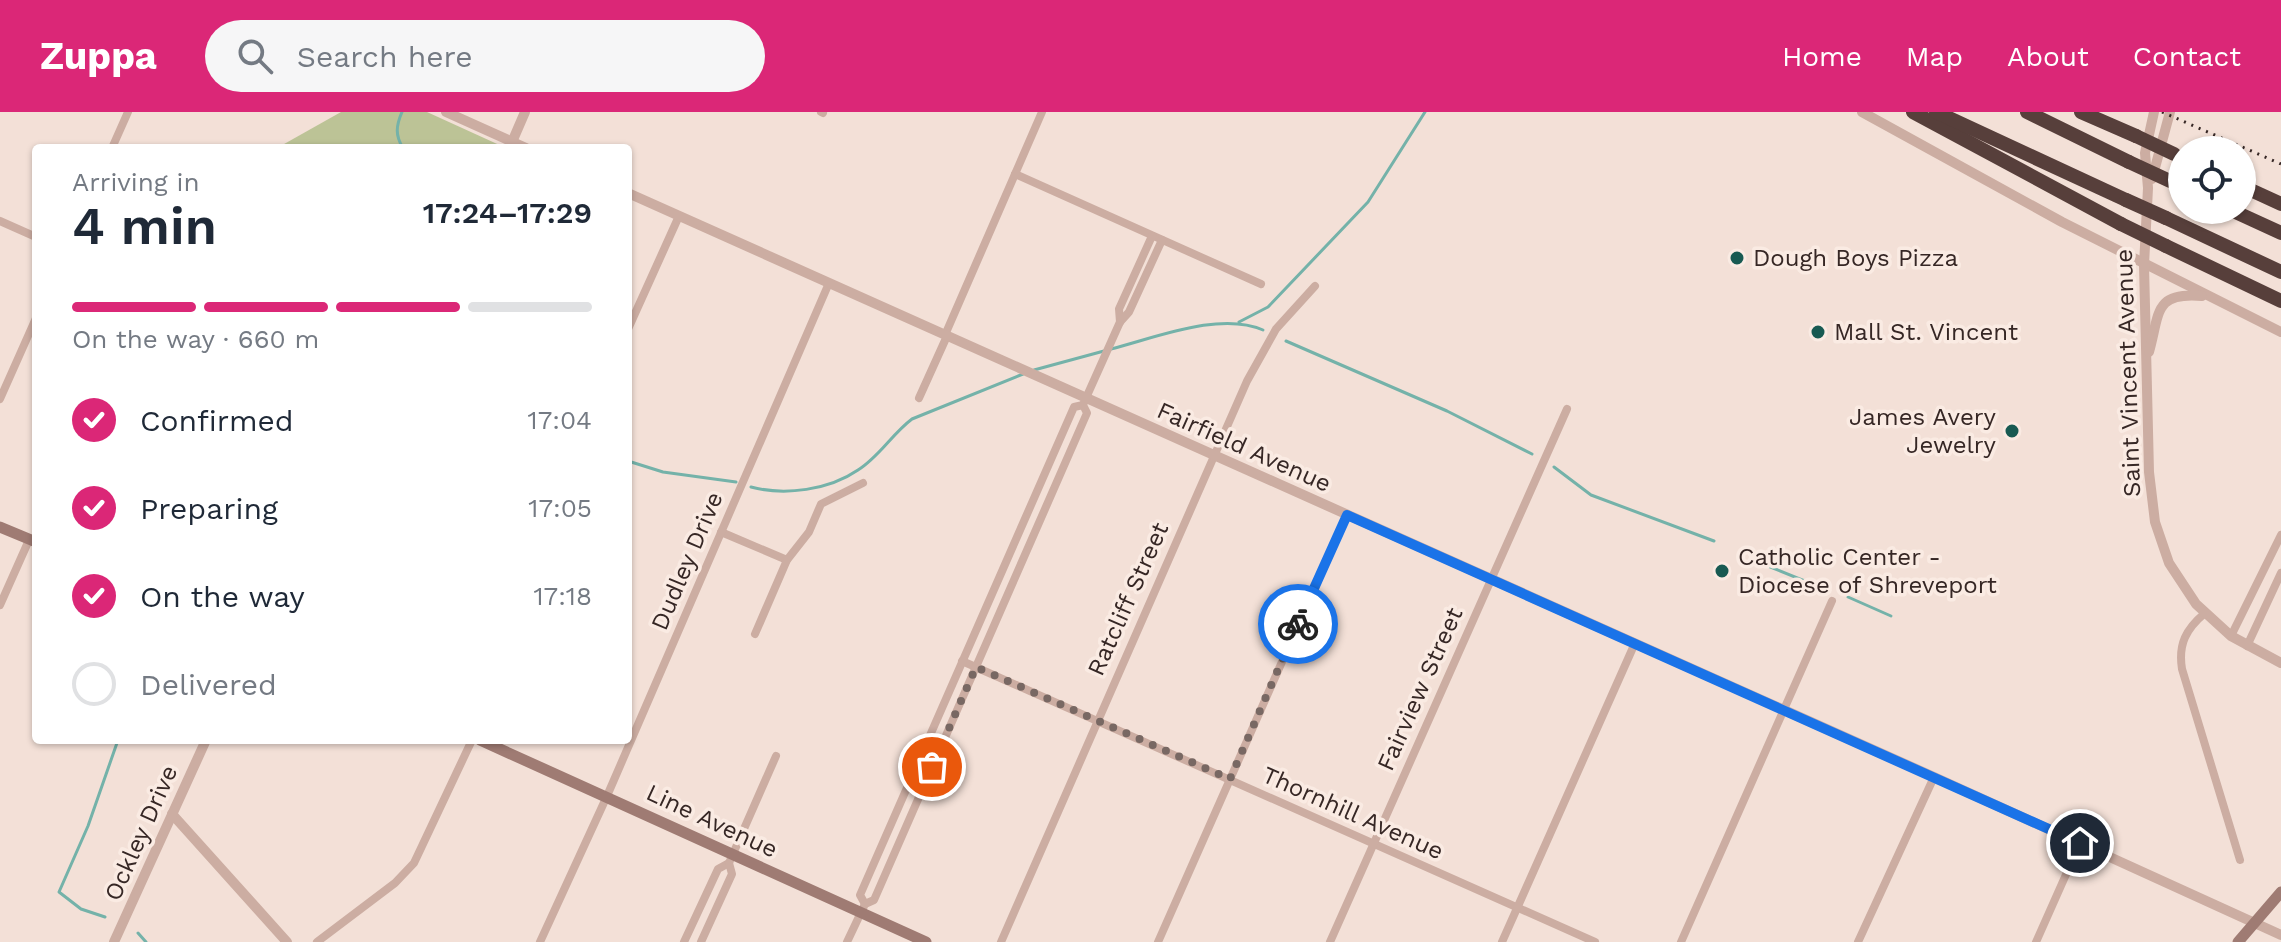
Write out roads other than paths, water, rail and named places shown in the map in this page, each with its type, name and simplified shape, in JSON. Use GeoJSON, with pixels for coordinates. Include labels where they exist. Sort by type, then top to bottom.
{"type":"FeatureCollection","features":[{"type":"Feature","properties":{"kind":"highway"},"geometry":{"type":"LineString","coordinates":[[1913,112],[2121,224],[2281,301]]}},
{"type":"Feature","properties":{"kind":"highway"},"geometry":{"type":"LineString","coordinates":[[1936,112],[2281,272]]}},
{"type":"Feature","properties":{"kind":"highway"},"geometry":{"type":"LineString","coordinates":[[2027,112],[2168,180]]}},
{"type":"Feature","properties":{"kind":"highway"},"geometry":{"type":"LineString","coordinates":[[2081,112],[2168,151]]}},
{"type":"Feature","properties":{"kind":"highway"},"geometry":{"type":"LineString","coordinates":[[2256,192],[2281,204]]}},
{"type":"Feature","properties":{"kind":"highway"},"geometry":{"type":"LineString","coordinates":[[2256,222],[2281,233]]}},
{"type":"Feature","properties":{"kind":"main road"},"geometry":{"type":"LineString","coordinates":[[0,527],[32,541]]}},
{"type":"Feature","properties":{"kind":"main road","name":"Line Avenue"},"geometry":{"type":"LineString","coordinates":[[489,744],[607,796],[731,858],[862,909],[926,942]]}},
{"type":"Feature","properties":{"kind":"main road"},"geometry":{"type":"LineString","coordinates":[[2238,942],[2281,892]]}},
{"type":"Feature","properties":{"kind":"street"},"geometry":{"type":"LineString","coordinates":[[114,144],[128,112]]}},
{"type":"Feature","properties":{"kind":"street"},"geometry":{"type":"LineString","coordinates":[[446,112],[517,144]]}},
{"type":"Feature","properties":{"kind":"street"},"geometry":{"type":"LineString","coordinates":[[512,142],[525,112]]}},
{"type":"Feature","properties":{"kind":"street"},"geometry":{"type":"LineString","coordinates":[[919,398],[1042,112]]}},
{"type":"Feature","properties":{"kind":"street"},"geometry":{"type":"LineString","coordinates":[[1862,112],[2144,265],[2281,332]]}},
{"type":"Feature","properties":{"kind":"street","name":"Saint Vincent Avenue"},"geometry":{"type":"LineString","coordinates":[[2154,112],[2145,153],[2148,188],[2144,265],[2150,492],[2155,522],[2169,563],[2183,587],[2205,613],[2231,636],[2281,663]]}},
{"type":"Feature","properties":{"kind":"street","name":"Saint Vincent Avenue"},"geometry":{"type":"LineString","coordinates":[[2148,188],[2170,112]]}},
{"type":"Feature","properties":{"kind":"street"},"geometry":{"type":"LineString","coordinates":[[1015,174],[1261,284]]}},
{"type":"Feature","properties":{"kind":"street","name":"Fairfield Avenue"},"geometry":{"type":"LineString","coordinates":[[632,195],[1017,367],[1085,402],[1213,455],[1635,643],[2281,935]]}},
{"type":"Feature","properties":{"kind":"street"},"geometry":{"type":"LineString","coordinates":[[632,320],[679,216]]}},
{"type":"Feature","properties":{"kind":"street"},"geometry":{"type":"LineString","coordinates":[[0,221],[32,235]]}},
{"type":"Feature","properties":{"kind":"street"},"geometry":{"type":"LineString","coordinates":[[1120,322],[1119,309],[1152,236]]}},
{"type":"Feature","properties":{"kind":"street"},"geometry":{"type":"LineString","coordinates":[[847,942],[862,909],[874,900],[1087,413],[1085,402],[1112,340],[1120,322],[1129,312],[1162,240]]}},
{"type":"Feature","properties":{"kind":"street","name":"Dudley Drive"},"geometry":{"type":"LineString","coordinates":[[632,738],[829,283]]}},
{"type":"Feature","properties":{"kind":"street","name":"Ratcliff Street"},"geometry":{"type":"LineString","coordinates":[[1001,942],[1213,455],[1262,352],[1276,329],[1315,286]]}},
{"type":"Feature","properties":{"kind":"street"},"geometry":{"type":"LineString","coordinates":[[2146,362],[2167,299],[2178,294],[2208,296]]}},
{"type":"Feature","properties":{"kind":"street"},"geometry":{"type":"LineString","coordinates":[[0,399],[32,327]]}},
{"type":"Feature","properties":{"kind":"street"},"geometry":{"type":"LineString","coordinates":[[862,909],[860,895],[1022,524],[1074,407],[1085,402]]}},
{"type":"Feature","properties":{"kind":"street","name":"Fairview Street"},"geometry":{"type":"LineString","coordinates":[[1330,942],[1567,409]]}},
{"type":"Feature","properties":{"kind":"street"},"geometry":{"type":"LineString","coordinates":[[755,634],[787,560],[809,532],[821,504],[863,483]]}},
{"type":"Feature","properties":{"kind":"street"},"geometry":{"type":"LineString","coordinates":[[1158,942],[1347,515]]}},
{"type":"Feature","properties":{"kind":"street"},"geometry":{"type":"LineString","coordinates":[[1022,524],[1035,530]]}},
{"type":"Feature","properties":{"kind":"street"},"geometry":{"type":"LineString","coordinates":[[721,532],[787,560]]}},
{"type":"Feature","properties":{"kind":"street"},"geometry":{"type":"LineString","coordinates":[[2231,636],[2281,535]]}},
{"type":"Feature","properties":{"kind":"street"},"geometry":{"type":"LineString","coordinates":[[0,605],[32,543]]}},
{"type":"Feature","properties":{"kind":"street"},"geometry":{"type":"LineString","coordinates":[[2247,646],[2281,573]]}},
{"type":"Feature","properties":{"kind":"street"},"geometry":{"type":"LineString","coordinates":[[1681,942],[1832,601]]}},
{"type":"Feature","properties":{"kind":"street"},"geometry":{"type":"LineString","coordinates":[[2205,613],[2190,627],[2180,656],[2240,860]]}},
{"type":"Feature","properties":{"kind":"street"},"geometry":{"type":"LineString","coordinates":[[1502,942],[1635,643]]}},
{"type":"Feature","properties":{"kind":"street","name":"Thornhill Avenue"},"geometry":{"type":"LineString","coordinates":[[962,661],[1595,942]]}},
{"type":"Feature","properties":{"kind":"street","name":"Ockley Drive"},"geometry":{"type":"LineString","coordinates":[[114,942],[204,744]]}},
{"type":"Feature","properties":{"kind":"street"},"geometry":{"type":"LineString","coordinates":[[317,942],[395,883],[414,863],[470,744]]}},
{"type":"Feature","properties":{"kind":"street","name":"Dudley Drive"},"geometry":{"type":"LineString","coordinates":[[540,942],[629,744]]}},
{"type":"Feature","properties":{"kind":"street"},"geometry":{"type":"LineString","coordinates":[[684,942],[718,869],[731,858],[776,756]]}},
{"type":"Feature","properties":{"kind":"street"},"geometry":{"type":"LineString","coordinates":[[1858,942],[1934,777]]}},
{"type":"Feature","properties":{"kind":"street"},"geometry":{"type":"LineString","coordinates":[[908,785],[921,792]]}},
{"type":"Feature","properties":{"kind":"street"},"geometry":{"type":"LineString","coordinates":[[172,814],[287,942]]}},
{"type":"Feature","properties":{"kind":"street"},"geometry":{"type":"LineString","coordinates":[[2036,942],[2080,843]]}},
{"type":"Feature","properties":{"kind":"street"},"geometry":{"type":"LineString","coordinates":[[701,942],[732,874],[731,858]]}},
{"type":"Feature","properties":{"kind":"waterway"},"geometry":{"type":"LineString","coordinates":[[401,144],[397,130],[402,112]]}},
{"type":"Feature","properties":{"kind":"waterway"},"geometry":{"type":"LineString","coordinates":[[1239,322],[1268,307],[1368,202],[1425,112]]}},
{"type":"Feature","properties":{"kind":"waterway"},"geometry":{"type":"LineString","coordinates":[[1111,349],[1208,325],[1227,323],[1263,330]]}},
{"type":"Feature","properties":{"kind":"waterway"},"geometry":{"type":"LineString","coordinates":[[1286,341],[1447,411],[1532,454]]}},
{"type":"Feature","properties":{"kind":"waterway"},"geometry":{"type":"LineString","coordinates":[[1034,370],[1104,351]]}},
{"type":"Feature","properties":{"kind":"waterway"},"geometry":{"type":"LineString","coordinates":[[751,487],[792,491],[834,482],[866,465],[912,419],[1023,374]]}},
{"type":"Feature","properties":{"kind":"waterway"},"geometry":{"type":"LineString","coordinates":[[632,462],[663,472],[736,482]]}},
{"type":"Feature","properties":{"kind":"waterway"},"geometry":{"type":"LineString","coordinates":[[1554,467],[1591,495],[1714,541]]}},
{"type":"Feature","properties":{"kind":"waterway"},"geometry":{"type":"LineString","coordinates":[[1768,566],[1822,588]]}},
{"type":"Feature","properties":{"kind":"waterway"},"geometry":{"type":"LineString","coordinates":[[1848,597],[1891,616]]}},
{"type":"Feature","properties":{"kind":"waterway"},"geometry":{"type":"LineString","coordinates":[[105,917],[81,909],[59,892],[88,826],[117,744]]}},
{"type":"Feature","properties":{"kind":"waterway"},"geometry":{"type":"LineString","coordinates":[[138,933],[146,942]]}},
{"type":"Feature","properties":{"kind":"railway"},"geometry":{"type":"LineString","coordinates":[[2162,112],[2281,164]]}},
{"type":"Feature","properties":{"kind":"place","name":"Dough Boys Pizza"},"geometry":{"type":"Point","coordinates":[1737,258]}},
{"type":"Feature","properties":{"kind":"place","name":"Mall St. Vincent"},"geometry":{"type":"Point","coordinates":[1818,332]}},
{"type":"Feature","properties":{"kind":"place","name":"James Avery Jewelry"},"geometry":{"type":"Point","coordinates":[2012,431]}},
{"type":"Feature","properties":{"kind":"place","name":"Catholic Center - Diocese of Shreveport"},"geometry":{"type":"Point","coordinates":[1722,571]}}]}
